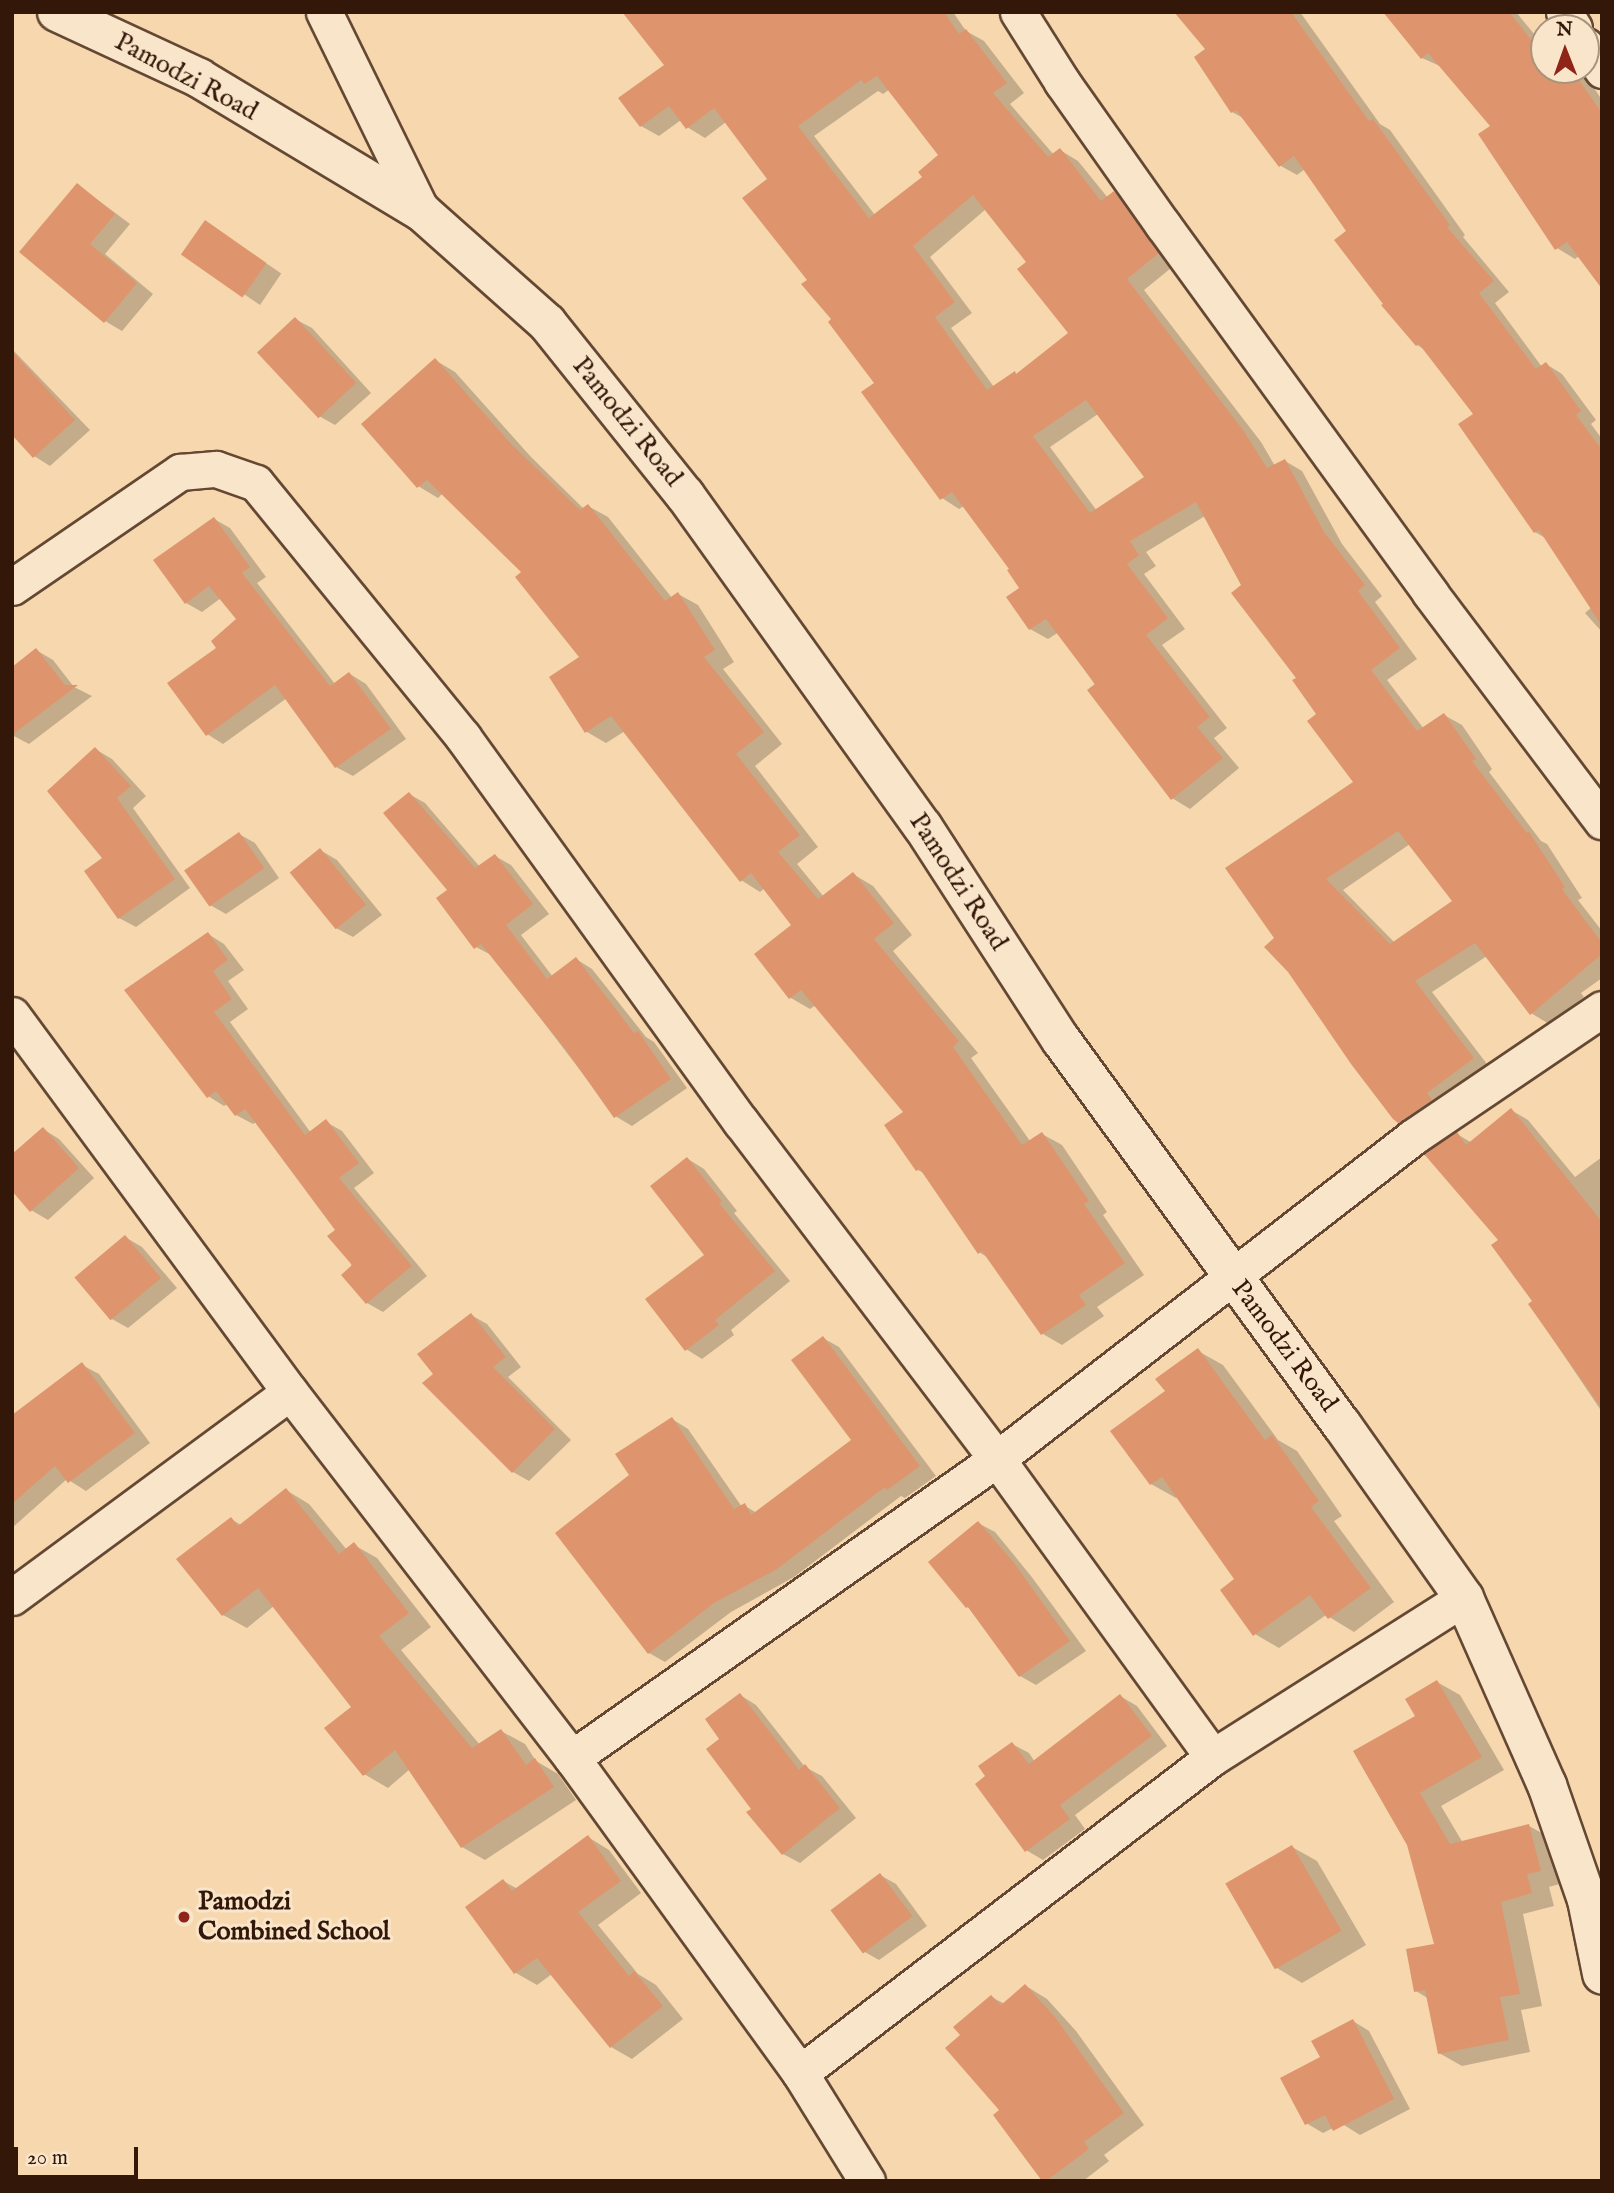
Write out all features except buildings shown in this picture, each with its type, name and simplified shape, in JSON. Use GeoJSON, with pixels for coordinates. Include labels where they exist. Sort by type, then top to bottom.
{"type":"FeatureCollection","features":[{"type":"Feature","properties":{"kind":"street","name":"Pamodzi Road"},"geometry":{"type":"LineString","coordinates":[[57,12],[199,78],[422,212],[547,323],[685,495],[923,827],[1061,1040],[1342,1425],[1464,1598],[1547,1785],[1587,1900],[1602,1974]]}},
{"type":"Feature","properties":{"kind":"street"},"geometry":{"type":"LineString","coordinates":[[324,12],[422,212]]}},
{"type":"Feature","properties":{"kind":"street"},"geometry":{"type":"LineString","coordinates":[[1018,12],[1062,82],[1163,225],[1430,593],[1602,821]]}},
{"type":"Feature","properties":{"kind":"street"},"geometry":{"type":"LineString","coordinates":[[12,587],[180,472],[216,469],[256,483],[463,737],[741,1122],[997,1460],[1213,1757]]}},
{"type":"Feature","properties":{"kind":"street"},"geometry":{"type":"LineString","coordinates":[[572,1758],[997,1460],[1413,1138],[1602,1009]]}},
{"type":"Feature","properties":{"kind":"street"},"geometry":{"type":"LineString","coordinates":[[12,1015],[290,1392],[572,1758],[800,2073],[867,2181]]}},
{"type":"Feature","properties":{"kind":"street"},"geometry":{"type":"LineString","coordinates":[[12,1597],[290,1392]]}},
{"type":"Feature","properties":{"kind":"street"},"geometry":{"type":"LineString","coordinates":[[800,2073],[1213,1757],[1464,1598]]}},
{"type":"Feature","properties":{"kind":"place","name":"Pamodzi Combined School"},"geometry":{"type":"Point","coordinates":[184,1917]}}]}
